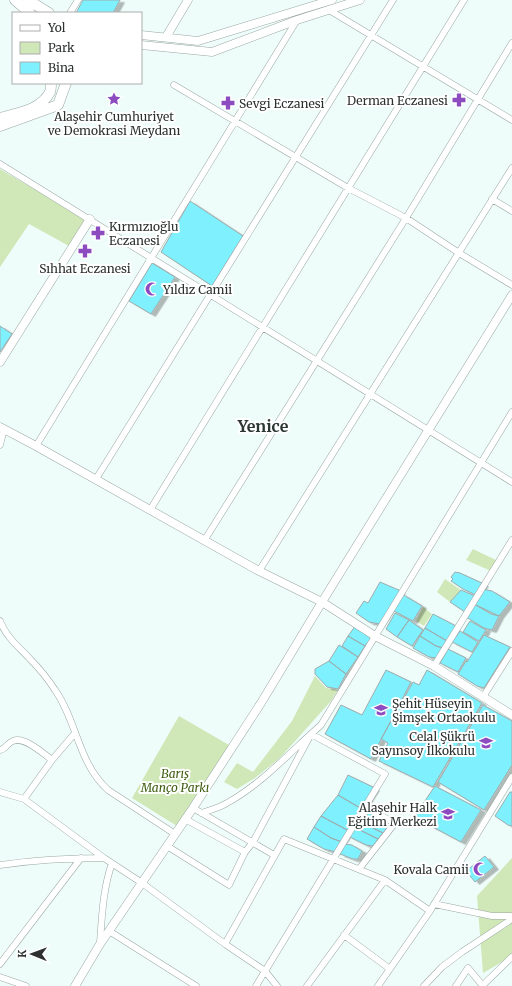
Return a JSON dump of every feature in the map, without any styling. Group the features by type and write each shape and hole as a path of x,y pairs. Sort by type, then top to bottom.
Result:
{"main road":[{"path":"25,5 46,12"},
{"path":"0,126 58,105 66,84"},
{"path":"0,118 30,109 41,103 50,86"}],"street":[{"path":"71,12 78,0"},
{"path":"166,37 188,0"},
{"path":"307,8 312,0"},
{"path":"142,35 198,41 332,0"},
{"path":"142,45 212,52 297,20 360,0"},
{"path":"96,480 295,156 393,0"},
{"path":"150,510 464,0"},
{"path":"329,10 512,120"},
{"path":"36,446 234,120 297,20"},
{"path":"204,540 406,218 512,43"},
{"path":"174,84 348,188 406,218 459,253 512,285"},
{"path":"0,164 512,482"},
{"path":"259,571 512,168"},
{"path":"506,178 512,181"},
{"path":"492,199 512,211"},
{"path":"0,362 90,219"},
{"path":"75,986 100,944 193,808 261,703 512,295"},
{"path":"201,813 226,804 252,787 321,725 512,412"},
{"path":"0,445 2,428 259,571 322,602 375,636 434,666 512,715"},
{"path":"434,666 512,540"},
{"path":"0,621 11,640 30,659 56,691 65,708 84,755 98,781 108,790 175,834"},
{"path":"484,697 512,651"},
{"path":"24,799 52,760 75,733"},
{"path":"256,986 385,774 311,734"},
{"path":"167,846 229,885 245,852 253,842 311,734"},
{"path":"0,750 3,750 9,743 15,740 21,740 30,744 52,760"},
{"path":"378,986 430,911 512,777"},
{"path":"0,792 24,799 104,858 142,883 225,944 265,971 277,986"},
{"path":"359,869 395,823 364,807"},
{"path":"193,808 274,855"},
{"path":"185,819 245,852"},
{"path":"225,944 284,839 385,880 430,911"},
{"path":"1,960 80,858"},
{"path":"0,865 20,862 104,858"},
{"path":"100,944 102,905 107,878 112,863"},
{"path":"307,986 385,880"},
{"path":"434,904 492,916 512,916"},
{"path":"424,986 442,968 462,952 512,919"},
{"path":"109,931 192,985"},
{"path":"344,936 390,969"},
{"path":"456,986 468,968 483,985 512,957"},
{"path":"0,977 26,986"}],"green space":[{"path":"0,169 85,219 69,246 29,224 0,267"},
{"path":"473,549 498,561 491,571 466,560"},
{"path":"445,579 461,590 450,602 437,592"},
{"path":"423,607 432,614 424,626 416,621"},
{"path":"315,676 326,688 338,690 331,701 280,758 255,778 237,789 224,782 237,763 253,772 292,721"},
{"name":"Barış Manço Parkı","path":"179,716 229,745 177,826 132,798"},
{"path":"512,858 512,956 483,973 477,896"}],"building":[{"path":"83,0 120,0 114,12 77,12"},
{"path":"190,201 243,236 212,286 161,252"},
{"name":"Yıldız Camii","path":"152,263 175,277 151,314 129,301"},
{"path":"0,326 12,334 0,352"},
{"path":"455,572 484,584 476,595 451,581 453,579 451,577"},
{"path":"380,582 401,591 380,624 369,622 356,613 364,601 368,603"},
{"path":"483,589 492,591 510,602 499,616 474,604"},
{"path":"461,590 475,596 465,612 450,602"},
{"path":"402,594 422,606 413,621 392,610"},
{"path":"474,604 491,614 499,616 492,630 484,628 466,617"},
{"path":"395,613 409,620 397,637 386,629"},
{"path":"433,614 456,626 447,641 425,628"},
{"path":"409,620 423,630 412,646 397,637"},
{"path":"470,621 486,630 479,641 463,632"},
{"path":"356,625 373,636 365,646 348,636"},
{"path":"425,628 447,641 443,648 436,646 420,636"},
{"path":"460,631 478,642 472,652 452,642"},
{"path":"484,635 510,647 484,688 477,686 458,674"},
{"path":"348,636 365,646 358,657 342,646"},
{"path":"420,636 436,646 443,648 437,658 429,657 413,648"},
{"path":"339,645 358,657 346,674 329,661"},
{"path":"448,649 466,658 458,672 440,663"},
{"path":"329,661 346,674 338,689 327,687 315,674 315,669"},
{"name":"Şehit Hüseyin Şimşek Ortaokulu","path":"386,670 411,682 371,759 325,734 341,705 362,715"},
{"path":"427,670 482,703 433,787 379,761 388,743 381,739 413,682 419,685"},
{"name":"Celal Şükrü Sayınsoy İlkokulu","path":"483,705 512,721 512,765 484,810 438,782"},
{"path":"348,775 375,788 362,809 338,795"},
{"name":"Alaşehir Halk Eğitim Merkezi","path":"435,786 481,810 461,842 414,817"},
{"path":"510,792 512,792 512,826 495,816"},
{"path":"338,795 362,809 349,831 321,816"},
{"path":"371,812 390,824 383,833 364,822 368,813"},
{"path":"321,816 349,831 342,842 331,838 314,827"},
{"path":"364,822 383,833 378,839 358,829"},
{"path":"314,827 331,838 342,842 336,852 324,849 307,839"},
{"path":"353,828 378,839 373,846 366,845 348,836"},
{"path":"345,844 352,845 362,851 358,859 353,859 340,854"},
{"name":"Kovala Camii","path":"485,856 494,867 475,882 466,871"}],"place":[{"name":"Alaşehir Cumhuriyet ve Demokrasi Meydanı","path":"114,99"},
{"name":"Derman Eczanesi","path":"459,100"},
{"name":"Sevgi Eczanesi","path":"228,103"},
{"name":"Kırmızıoğlu Eczanesi","path":"98,233"},
{"name":"Sıhhat Eczanesi","path":"85,251"},
{"name":"Yıldız Camii","path":"152,289"},
{"name":"Şehit Hüseyin Şimşek Ortaokulu","path":"381,710"},
{"name":"Celal Şükrü Sayınsoy İlkokulu","path":"486,743"},
{"name":"Alaşehir Halk Eğitim Merkezi","path":"448,814"},
{"name":"Kovala Camii","path":"480,869"}],"district":[{"name":"Yenice","path":"263,426"}]}
